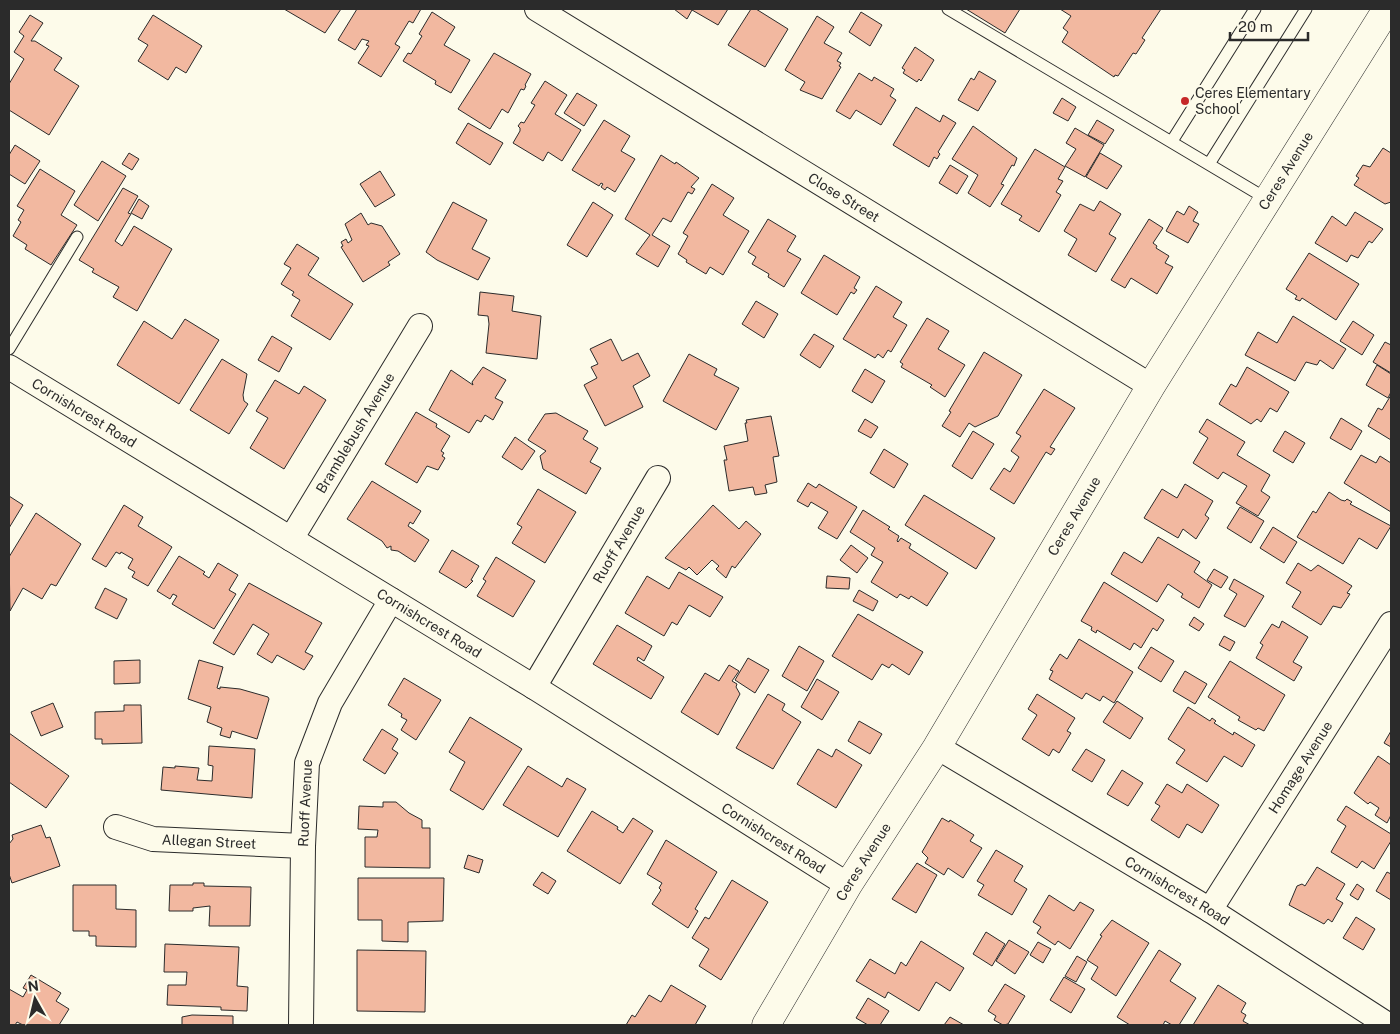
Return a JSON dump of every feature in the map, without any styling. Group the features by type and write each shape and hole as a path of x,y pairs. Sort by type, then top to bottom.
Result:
{"street":[{"name":"Close Street","path":"537,9 1151,386"},
{"name":"Ceres Avenue","path":"766,1025 848,885 937,747 1151,386 1267,199 1386,19"},
{"name":"Bramblebush Avenue","path":"291,539 420,326"},
{"name":"Cornishcrest Road","path":"9,367 534,687 848,885"},
{"name":"Ruoff Avenue","path":"534,687 658,478"},
{"name":"Ruoff Avenue","path":"302,1025 303,846 307,763 330,703 391,600"},
{"name":"Homage Avenue","path":"1210,910 1391,624"},
{"name":"Cornishcrest Road","path":"937,747 1210,910 1388,1025"},
{"name":"Allegan Street","path":"116,827 154,839 303,846"}],"lane":[{"path":"948,9 1267,199"},
{"path":"1172,141 1255,9"},
{"path":"1209,164 1306,9"},
{"path":"9,349 77,237"}],"building":[{"path":"284,9 341,9 325,33"},
{"path":"357,9 421,9 413,23 409,21 395,44 400,47 381,77 358,63 369,46 366,45 369,41 362,39 355,50 338,40"},
{"path":"674,9 728,9 718,25 692,10 687,19"},
{"path":"751,9 756,9 788,29 765,67 728,45"},
{"path":"966,9 1020,9 1005,33"},
{"path":"1060,9 1161,9 1142,38 1145,40 1136,54 1133,53 1118,76 1115,75 1114,77 1062,42 1068,32 1063,28 1071,16"},
{"path":"432,12 455,27 444,45 470,60 451,93 435,84 436,81 403,61 408,53 411,54 422,36 419,34"},
{"path":"861,12 882,25 870,46 849,32"},
{"path":"30,15 43,23 31,41 35,41 62,58 54,70 79,86 49,135 9,110 9,84 24,59 14,52 24,36 19,32"},
{"path":"153,15 202,46 186,73 176,67 168,80 138,61 148,45 138,39"},
{"path":"817,16 834,27 824,43 842,53 837,61 841,63 839,66 841,67 822,99 800,90 805,82 785,70"},
{"path":"915,47 934,60 921,81 919,79 917,82 903,73 905,70 902,68"},
{"path":"494,53 531,74 524,90 521,89 508,113 502,109 490,129 458,109"},
{"path":"979,71 996,81 978,111 958,100 971,78 974,80"},
{"path":"859,73 872,81 874,77 894,89 890,96 896,100 881,125 856,110 850,119 836,111"},
{"path":"545,81 567,95 555,114 581,130 562,161 548,152 543,161 513,143 520,131 518,126 521,122 524,123 535,105 531,103"},
{"path":"577,93 597,105 584,126 564,113"},
{"path":"1062,98 1076,107 1068,121 1053,113"},
{"path":"916,107 940,122 943,115 956,123 938,152 940,154 937,159 934,157 929,167 893,145"},
{"path":"604,120 630,136 621,151 635,159 615,192 607,187 605,190 601,187 603,184 601,183 599,186 572,170"},
{"path":"1097,120 1114,130 1105,144 1088,135"},
{"path":"468,123 503,143 490,165 456,143"},
{"path":"973,126 1017,158 1014,166 1012,165 1001,184 1004,185 990,207 968,193 978,175 952,159"},
{"path":"1075,128 1104,145 1085,177 1065,166 1076,149 1066,143"},
{"path":"15,145 40,161 25,184 9,174 9,155"},
{"path":"1383,148 1391,153 1391,202 1385,204 1354,185 1359,178 1356,176 1363,165 1370,167"},
{"path":"1035,149 1065,167 1058,179 1063,181 1056,192 1061,195 1039,232 1019,220 1022,216 1001,204"},
{"path":"129,153 139,159 132,170 122,164"},
{"path":"1100,153 1122,166 1107,189 1086,177"},
{"path":"661,155 675,164 676,162 699,178 691,187 695,189 692,194 688,192 671,222 663,218 652,235 670,246 658,267 636,254 650,235 625,219"},
{"path":"102,161 126,176 98,221 74,205"},
{"path":"950,165 968,176 957,194 939,183"},
{"path":"40,169 75,191 61,215 77,225 51,265 25,249 27,245 13,236 21,222 18,220 24,210 17,206"},
{"path":"380,171 395,195 375,207 360,184"},
{"path":"712,184 734,198 723,215 749,231 723,275 710,267 706,274 686,262 687,260 678,254 688,236 683,233"},
{"path":"123,188 138,196 128,213 131,214 115,241 122,246 134,226 172,249 137,311 113,297 119,287 92,272 94,269 79,260"},
{"path":"139,199 149,206 142,219 131,213"},
{"path":"1100,201 1121,214 1109,234 1116,238 1096,272 1068,255 1077,239 1064,231 1080,204 1094,211"},
{"path":"453,202 487,220 472,249 490,258 478,280 437,260 426,252"},
{"path":"593,202 613,215 587,257 567,245"},
{"path":"1189,206 1198,212 1193,221 1199,224 1188,243 1166,231 1177,211 1184,215"},
{"path":"1355,212 1383,229 1372,243 1369,241 1358,258 1351,255 1347,262 1315,243 1332,216 1346,226"},
{"path":"361,213 368,225 371,223 382,226 400,254 388,262 390,265 363,282 341,247 343,246 341,242 346,239 348,243 352,240 345,224"},
{"path":"768,219 796,236 787,251 801,259 784,287 768,277 769,274 752,264 756,257 748,252"},
{"path":"1149,219 1163,228 1153,243 1157,246 1156,248 1169,256 1165,263 1173,267 1157,294 1131,278 1125,288 1111,280"},
{"path":"297,244 319,258 308,275 353,304 330,340 291,316 300,300 292,295 294,292 281,284 291,268 284,264"},
{"path":"1309,253 1359,284 1336,320 1302,298 1300,301 1295,299 1297,296 1286,289"},
{"path":"824,255 860,277 854,288 857,290 854,294 851,292 837,315 801,293"},
{"path":"876,286 902,302 893,317 907,325 891,352 888,350 883,358 878,354 875,358 843,339"},
{"path":"480,292 514,296 512,311 541,316 537,359 486,353 489,324 488,316 478,315"},
{"path":"756,301 778,314 764,338 742,324"},
{"path":"1293,316 1346,349 1333,369 1320,360 1317,365 1306,362 1295,381 1245,355 1258,332 1277,343"},
{"path":"927,318 949,331 938,349 965,365 945,397 930,387 932,385 901,367 903,364 900,362"},
{"path":"185,319 219,340 179,404 117,365 144,321 172,339"},
{"path":"1353,321 1374,335 1362,355 1340,341"},
{"path":"814,334 834,346 820,368 800,355"},
{"path":"272,336 292,348 279,372 258,360"},
{"path":"611,339 622,361 638,353 650,376 633,386 643,407 605,426 584,385 597,378 591,367 598,364 590,349"},
{"path":"1385,342 1391,345 1391,373 1373,362"},
{"path":"984,352 1022,375 998,416 975,427 969,423 960,437 942,426"},
{"path":"689,354 717,369 714,375 739,388 716,430 663,401"},
{"path":"222,359 247,374 243,395 244,401 248,404 229,434 190,410"},
{"path":"1377,365 1391,374 1391,392 1388,398 1366,385"},
{"path":"483,367 506,380 495,398 503,402 493,420 485,415 481,422 477,420 469,433 429,410 451,370 473,385 472,382"},
{"path":"1247,367 1289,392 1277,412 1270,408 1261,422 1257,419 1251,424 1219,404 1231,384 1236,387"},
{"path":"865,369 885,381 872,403 852,391"},
{"path":"275,380 299,394 304,386 326,400 284,469 250,448 268,418 256,411"},
{"path":"1044,389 1075,408 1050,447 1055,449 1051,455 1046,452 1014,504 990,489 1004,468 1010,472 1019,457 1011,451 1021,436 1016,433"},
{"path":"1391,395 1391,440 1368,426 1378,408 1382,410"},
{"path":"416,412 437,424 436,427 450,436 441,451 444,453 442,456 445,458 438,470 427,466 417,483 385,464"},
{"path":"556,413 588,431 583,439 598,448 590,462 601,468 586,494 543,469 540,456 546,451 528,440 545,414"},
{"path":"771,416 779,456 773,457 777,482 765,485 767,493 755,495 753,487 729,491 724,460 727,460 724,446 748,441 746,420"},
{"path":"1341,418 1362,431 1351,450 1330,438"},
{"path":"865,419 878,427 871,438 858,431"},
{"path":"1207,419 1245,442 1237,455 1270,475 1261,491 1270,497 1258,516 1236,503 1247,486 1223,472 1218,479 1193,463 1208,438 1199,432"},
{"path":"973,431 994,444 972,479 952,466"},
{"path":"1285,431 1305,443 1293,463 1273,451"},
{"path":"515,437 535,451 522,470 502,457"},
{"path":"884,449 908,464 894,488 870,473"},
{"path":"1361,455 1376,463 1380,456 1391,463 1391,512 1344,483"},
{"path":"372,481 421,511 413,524 410,522 408,526 429,540 415,562 398,551 391,550 391,546 387,548 382,541 347,519"},
{"path":"808,483 816,488 819,484 857,507 837,539 818,528 828,512 811,502 808,507 797,501"},
{"path":"1185,484 1213,501 1205,515 1209,518 1196,539 1183,529 1178,538 1144,518 1162,489 1177,498"},
{"path":"538,489 576,512 545,563 512,543 522,527 517,524"},
{"path":"1329,492 1341,500 1345,501 1347,499 1352,502 1350,504 1391,526 1377,549 1359,538 1343,564 1297,537 1313,511 1316,513"},
{"path":"924,495 995,538 976,569 905,525"},
{"path":"9,496 23,505 9,528"},
{"path":"124,505 143,517 138,526 172,547 148,586 132,577 135,572 128,568 133,559 121,552 120,554 116,552 106,567 92,559"},
{"path":"713,505 739,529 746,521 761,534 735,568 732,566 726,578 716,569 719,566 712,560 697,575 689,567 686,570 665,558"},
{"path":"1240,507 1264,521 1251,543 1227,528"},
{"path":"863,510 890,527 888,529 899,536 898,542 901,538 911,544 909,548 948,573 927,606 911,596 909,599 900,594 897,598 871,582 883,562 871,555 875,548 850,532"},
{"path":"36,513 81,544 56,586 51,584 42,599 23,588 10,611 9,557"},
{"path":"1273,527 1297,542 1284,563 1260,548"},
{"path":"1158,537 1200,562 1194,572 1212,585 1199,608 1181,597 1183,594 1168,584 1157,602 1111,574 1124,552 1142,563"},
{"path":"851,545 868,558 857,573 840,560"},
{"path":"452,550 479,566 471,580 473,581 466,588 439,572"},
{"path":"179,556 205,572 203,574 209,578 218,563 238,575 229,590 236,594 214,629 172,604 177,596 173,594 170,599 157,591"},
{"path":"496,557 535,581 513,617 477,596 486,581 483,579"},
{"path":"1298,563 1311,571 1318,565 1352,586 1347,593 1350,594 1341,608 1333,606 1321,625 1292,607 1301,592 1286,583"},
{"path":"1214,569 1228,577 1221,588 1207,580"},
{"path":"679,572 723,597 710,617 689,605 677,625 672,622 664,636 625,613 647,576 669,589"},
{"path":"827,576 850,578 849,589 826,588"},
{"path":"1234,579 1264,596 1245,627 1224,616 1237,594 1229,589"},
{"path":"1104,582 1164,620 1157,631 1153,628 1141,648 1134,643 1130,650 1097,630 1096,633 1091,630 1092,627 1081,621"},
{"path":"249,583 322,623 305,652 313,656 304,670 277,655 272,663 257,654 269,634 253,624 234,655 213,643"},
{"path":"105,588 127,599 117,619 95,608"},
{"path":"859,590 878,601 873,611 853,601"},
{"path":"858,614 923,652 909,675 892,664 889,668 882,664 872,680 832,656"},
{"path":"1194,617 1204,624 1199,631 1189,625"},
{"path":"1282,621 1308,637 1293,662 1302,667 1294,681 1256,658 1263,645 1260,643 1272,624 1279,628"},
{"path":"617,625 652,646 644,661 638,657 637,660 664,677 651,699 593,664"},
{"path":"1224,636 1235,642 1230,651 1219,645"},
{"path":"1079,639 1133,672 1114,703 1103,696 1100,701 1086,693 1082,699 1049,679 1053,671 1050,670 1060,654 1067,659"},
{"path":"799,646 824,661 807,691 782,676"},
{"path":"1151,647 1174,661 1161,682 1138,668"},
{"path":"748,658 769,670 755,693 735,680"},
{"path":"140,660 140,683 114,684 114,661"},
{"path":"199,660 223,667 217,688 240,689 268,697 257,739 232,731 230,738 220,735 222,728 207,722 211,707 188,699"},
{"path":"1230,661 1285,695 1264,731 1258,728 1256,730 1238,720 1240,717 1208,697"},
{"path":"729,665 739,671 732,681 737,684 736,687 740,694 718,735 681,712 705,673 719,681"},
{"path":"1185,671 1207,684 1195,704 1173,691"},
{"path":"404,678 441,700 416,740 401,730 407,720 401,717 402,714 388,705"},
{"path":"817,679 839,692 822,720 801,707"},
{"path":"768,694 785,704 782,710 801,722 773,769 736,748"},
{"path":"1037,694 1075,718 1067,731 1071,733 1059,753 1053,749 1049,756 1022,739 1037,715 1028,709"},
{"path":"1117,701 1143,718 1130,739 1103,722"},
{"path":"53,703 63,727 41,736 31,712"},
{"path":"124,705 141,705 142,743 102,744 102,739 95,739 95,712 124,711"},
{"path":"1188,707 1210,721 1212,718 1216,721 1214,723 1233,735 1234,732 1255,745 1242,767 1224,756 1207,782 1176,763 1185,750 1168,739"},
{"path":"470,717 522,749 483,810 450,790 465,762 449,752"},
{"path":"859,721 882,734 870,754 848,741"},
{"path":"382,729 398,739 392,749 398,753 385,774 363,760"},
{"path":"1391,731 1391,747 1384,743"},
{"path":"9,733 69,776 46,808 9,782"},
{"path":"209,746 255,749 252,798 161,790 163,767 199,768 197,780 212,781 213,766 208,765"},
{"path":"818,749 832,757 836,749 862,765 836,808 797,784"},
{"path":"1086,749 1105,760 1092,782 1072,770"},
{"path":"1378,756 1391,765 1391,815 1387,823 1375,815 1379,808 1370,802 1368,804 1354,793"},
{"path":"528,766 562,787 567,778 586,789 558,837 503,805"},
{"path":"1122,770 1143,783 1128,806 1107,794"},
{"path":"1167,784 1182,793 1187,784 1219,805 1202,833 1187,824 1179,838 1151,820 1160,806 1155,803"},
{"path":"383,802 396,802 409,813 422,820 422,828 430,828 430,868 365,867 365,837 377,837 378,830 358,829 359,806 383,807"},
{"path":"1346,806 1391,834 1391,841 1374,869 1362,861 1357,868 1331,852 1346,826 1337,820"},
{"path":"592,811 618,827 617,829 623,833 633,818 653,831 620,884 567,851"},
{"path":"942,818 949,822 950,820 974,835 970,841 982,848 963,878 948,868 944,875 925,863 928,858 922,852"},
{"path":"41,825 46,838 50,837 60,866 12,883 9,874 9,844 13,839 12,835"},
{"path":"666,840 717,872 695,909 698,911 688,928 652,904 661,890 659,888 662,883 647,874"},
{"path":"996,850 1023,866 1014,881 1027,889 1012,915 978,895 984,885 977,881"},
{"path":"468,855 483,860 479,873 464,868"},
{"path":"917,863 937,875 916,913 892,899"},
{"path":"1317,867 1345,884 1336,899 1343,903 1332,922 1328,919 1324,924 1289,905 1297,886 1302,884 1305,886"},
{"path":"542,872 556,881 548,894 533,885"},
{"path":"1387,872 1391,874 1391,900 1376,891"},
{"path":"358,878 444,878 443,921 408,922 408,942 382,941 382,920 358,920"},
{"path":"732,880 768,902 721,980 699,966 709,949 692,938 705,917 709,919"},
{"path":"193,883 204,883 204,886 251,887 250,926 209,926 210,906 193,908 193,911 169,911 170,885 193,885"},
{"path":"1357,884 1364,889 1358,900 1350,895"},
{"path":"73,885 116,885 116,909 136,910 136,947 96,946 96,936 89,936 89,931 73,931"},
{"path":"1049,895 1074,911 1080,902 1094,910 1070,949 1058,941 1055,945 1037,933 1041,927 1033,922"},
{"path":"1356,917 1375,929 1363,950 1343,938"},
{"path":"1112,920 1149,943 1116,996 1091,979 1098,967 1087,960 1102,936 1100,935"},
{"path":"986,932 1005,944 992,966 973,954"},
{"path":"1009,940 1029,952 1015,974 996,961"},
{"path":"921,941 964,968 950,991 936,982 919,1011 888,992 885,998 856,981 870,959 895,974 901,962 906,966"},
{"path":"1038,942 1051,949 1043,963 1030,955"},
{"path":"165,944 239,947 237,986 248,987 247,1011 221,1010 221,1007 167,1005 168,985 186,985 187,972 164,972"},
{"path":"357,950 426,951 425,1012 357,1011"},
{"path":"1159,950 1181,964 1170,981 1196,998 1179,1025 1172,1025 1165,1021 1163,1025 1130,1025 1117,1017"},
{"path":"1077,956 1087,962 1076,982 1065,976"},
{"path":"31,975 61,993 56,1001 69,1009 59,1025 23,1025 17,1022 15,1025 9,1025 9,989 23,997 27,990 23,988"},
{"path":"1064,977 1085,989 1071,1013 1050,1000"},
{"path":"1005,984 1025,996 1008,1024 1003,1025 994,1020 996,1016 988,1011"},
{"path":"671,985 706,1006 695,1025 626,1025 632,1015 635,1017 649,995 661,1002"},
{"path":"1218,985 1246,1003 1241,1012 1246,1015 1243,1021 1250,1025 1193,1025"},
{"path":"868,998 889,1011 880,1025 868,1025 856,1018"},
{"path":"192,1015 233,1016 233,1025 182,1025 182,1017"},
{"path":"950,1017 964,1025 944,1025"}],"place":[{"name":"Ceres Elementary School","path":"1185,101"}]}
